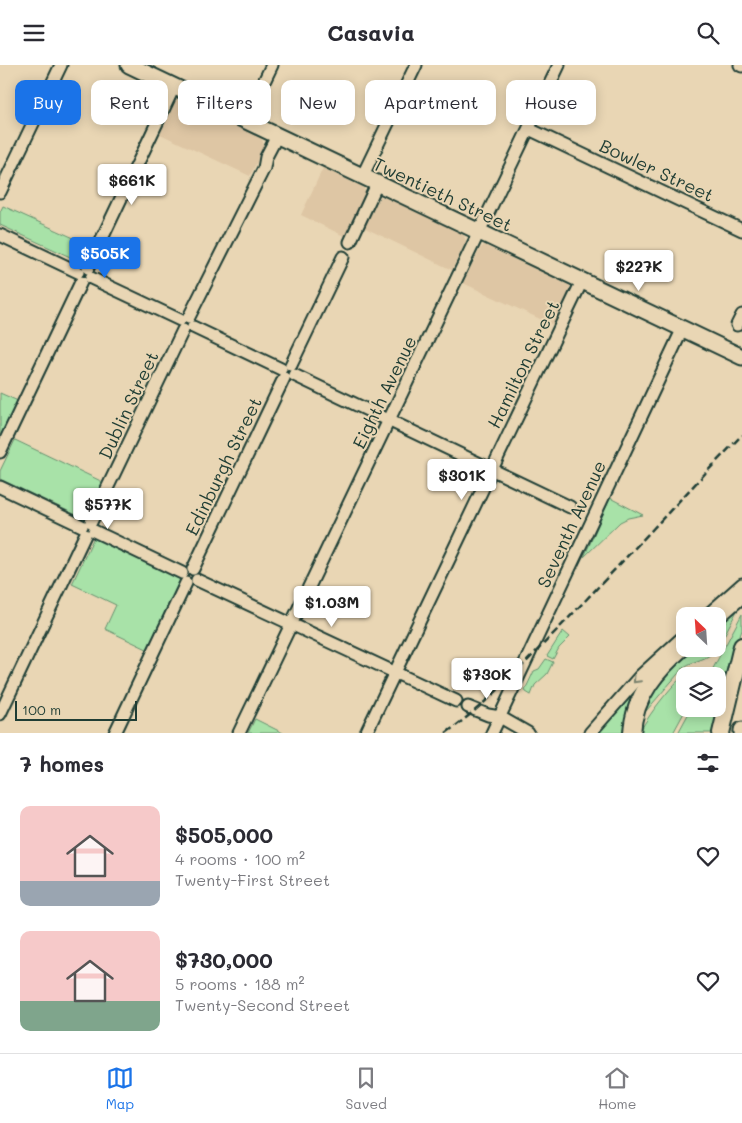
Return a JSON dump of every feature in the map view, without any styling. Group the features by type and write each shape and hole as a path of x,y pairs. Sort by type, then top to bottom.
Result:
{"highway":[{"path":"726,608 742,594"},
{"path":"721,733 742,646"},
{"path":"632,733 640,697 666,661 676,653"},
{"path":"729,733 742,679"}],"main road":[{"name":"Twentieth Street","path":"129,65 178,89"},
{"name":"Twentieth Street","path":"254,125 742,357"}],"street":[{"path":"0,192 61,65"},
{"path":"265,80 272,65"},
{"path":"362,177 416,65"},
{"name":"Eighth Avenue","path":"239,733 559,65"},
{"path":"0,452 174,87"},
{"name":"Bowler Street","path":"529,129 742,230"},
{"name":"Dublin Street","path":"0,714 277,136"},
{"path":"350,243 377,184"},
{"path":"0,235 570,507"},
{"name":"Edinburgh Street","path":"115,733 343,257"},
{"name":"Hamilton Street","path":"366,733 582,281"},
{"name":"Seventh Avenue","path":"492,733 682,329"},
{"path":"0,487 456,701"},
{"path":"716,607 742,584"},
{"path":"590,733 640,675 676,643"},
{"path":"468,707 488,715 500,717 528,733"}],"shaded area":[{"path":"178,100 178,125 234,125 261,138 263,149 250,176 158,133 162,125 168,125 168,112 172,103"},
{"path":"323,168 363,187 365,191 365,196 346,237 301,215"},
{"path":"380,197 385,197 463,234 466,241 452,270 363,227"},
{"path":"484,245 570,286 570,291 555,326 463,283 480,249"}],"green space":[{"path":"3,206 87,244 79,261 0,225 0,212"},
{"path":"0,393 18,401 0,439"},
{"path":"15,440 105,483 87,520 0,479 0,471"},
{"path":"610,498 643,515 620,522 584,557"},
{"path":"95,535 186,577 151,651 105,629 116,605 72,584"},
{"path":"739,606 726,632 726,618"},
{"path":"742,614 742,630 733,657 726,688 726,667 714,667 719,657 726,657 726,644"},
{"path":"563,631 570,637 559,648 553,659 547,656"},
{"path":"684,657 707,657 684,667 676,667 676,676 640,718 648,698 668,672"},
{"path":"546,659 553,662 547,674 535,685 531,695 525,690 534,671 539,669"},
{"path":"676,683 676,717 682,717 673,733 640,733 648,719"},
{"path":"635,689 637,690 625,733 593,733"},
{"path":"687,717 720,717 716,733 678,733"},
{"path":"255,719 283,733 248,733"}],"railway":[{"path":"446,733 476,710 517,671 742,435"}]}
